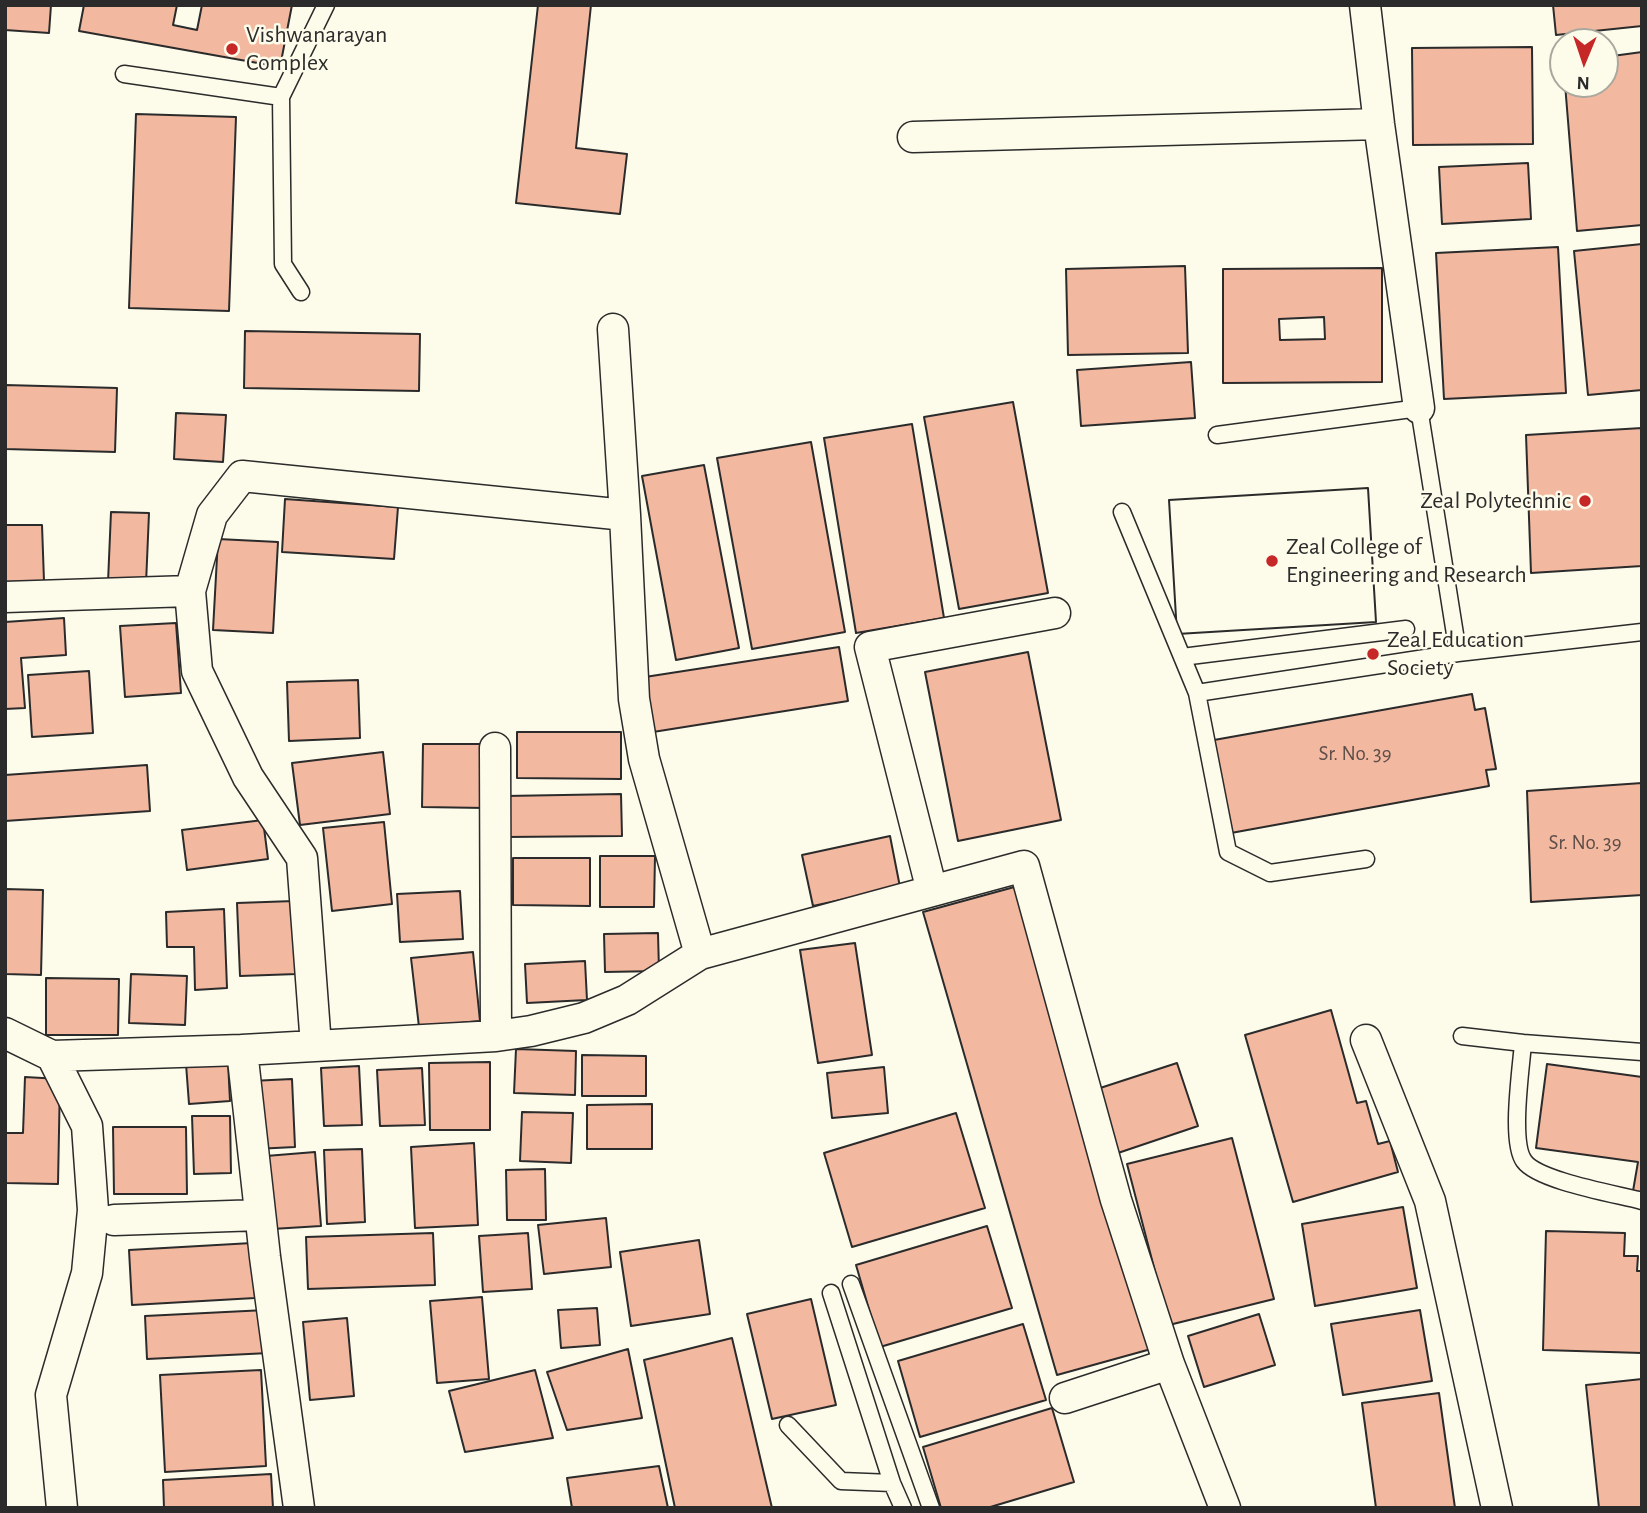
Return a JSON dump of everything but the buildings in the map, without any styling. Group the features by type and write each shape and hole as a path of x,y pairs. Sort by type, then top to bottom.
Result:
{"street":[{"path":"1365,5 1419,408"},
{"path":"913,137 1379,124"},
{"path":"613,329 636,711 644,759 700,954"},
{"path":"316,1046 302,858 248,778 197,671 190,591 212,516 242,476 625,515"},
{"path":"5,597 190,591"},
{"path":"932,891 870,647 1055,613"},
{"path":"495,748 496,1036"},
{"path":"5,1033 52,1056 242,1050 496,1036 531,1031 584,1018 627,1000 700,954 1024,866 1116,1200 1170,1364 1225,1508"},
{"path":"1366,1040 1430,1201 1497,1508"},
{"path":"242,1050 260,1215 299,1508"},
{"path":"52,1056 87,1126 93,1210 87,1273 51,1395 62,1508"},
{"path":"114,1220 260,1215"},
{"path":"1065,1398 1170,1364"}],"lane":[{"path":"301,292 282,264 281,97 326,5"},
{"path":"124,74 281,97"},
{"path":"1217,435 1419,408 1458,653"},
{"path":"1122,512 1197,693 1228,852 1270,873 1366,859"},
{"path":"1182,657 1406,629"},
{"path":"1197,693 1458,653 1642,632"},
{"path":"1462,1036 1642,1052"},
{"path":"1523,1043 1516,1137 1524,1161 1544,1175 1642,1201"},
{"path":"851,1284 931,1508"},
{"path":"831,1293 892,1483 903,1508"},
{"path":"788,1424 841,1480 892,1483"}],"place":[{"name":"Vishwanarayan Complex","path":"232,49"},
{"name":"Zeal Polytechnic","path":"1585,501"},
{"name":"Zeal College of Engineering and Research","path":"1272,561"},
{"name":"Zeal Education Society","path":"1373,654"}]}
